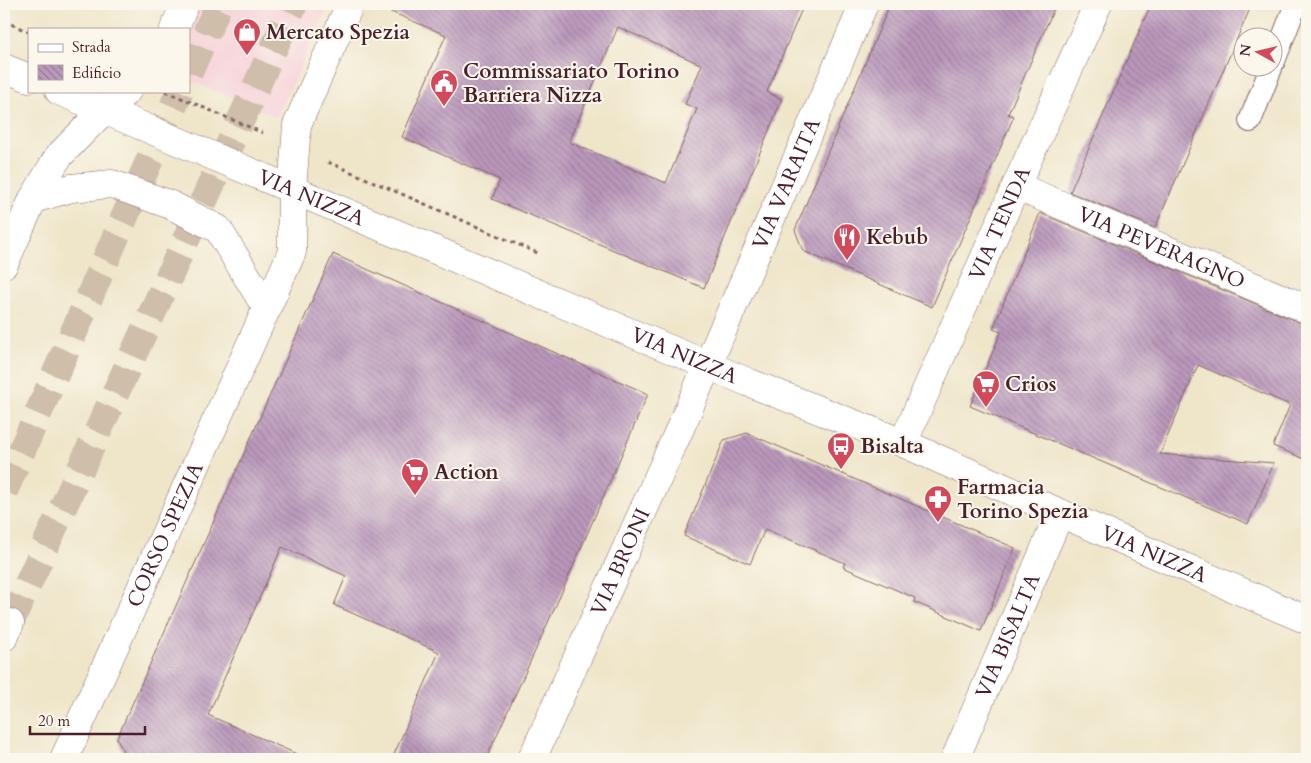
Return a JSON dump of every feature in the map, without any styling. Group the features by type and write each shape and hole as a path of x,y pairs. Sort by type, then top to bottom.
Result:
{"street":[{"path":"174,28 185,4"},
{"name":"CORSO SPEZIA","path":"64,759 292,252 292,190 297,125 350,4"},
{"name":"VIA VARAITA","path":"708,364 864,4"},
{"name":"VIA TENDA","path":"903,443 1098,4"},
{"path":"4,68 28,78"},
{"name":"VIA NIZZA","path":"61,92 750,383 903,443 1307,620"},
{"path":"4,264 33,199 58,156 104,110 126,92"},
{"path":"33,199 71,188 112,184 171,205 218,229 267,309"},
{"name":"VIA PEVERAGNO","path":"1016,186 1307,309"},
{"name":"VIA BRONI","path":"532,759 708,364"},
{"name":"VIA BISALTA","path":"955,759 1060,513"}],"lane":[{"path":"1284,35 1296,4"},
{"path":"1250,121 1267,78"}],"path":[{"path":"4,21 28,32"}],"shaded area":[{"name":"Mercato Spezia","path":"202,4 329,4 277,117 190,80 190,30"}],"building":[{"path":"372,4 804,4 767,92 782,99 704,288 492,199 500,180 402,137 446,35","holes":["618,27 702,65 685,104 697,109 666,183 569,142"]},
{"path":"890,4 1056,4 1008,114 1014,116 932,307 803,251 795,230"},
{"path":"1151,4 1252,4 1242,28 1234,28 1234,46 1155,228 1070,192"},
{"path":"1040,213 1307,324 1307,460 1273,446 1290,405 1198,365 1160,454 1274,463 1248,524 970,406 1001,332 993,329"},
{"path":"333,254 648,394 561,594 486,759 392,759 439,652 334,605 346,576 282,547 208,715 308,759 126,759 117,738"},
{"path":"747,433 1015,548 981,631 914,602 915,598 843,567 845,563 765,529 750,564 684,536 724,440"}],"tunnel":[{"path":"190,70 219,4"},
{"path":"10,623 294,4"},
{"path":"4,491 180,92"}],"place":[{"name":"Mercato Spezia","path":"247,56"},
{"name":"Commissariato Torino Barriera Nizza","path":"444,107"},
{"name":"Kebub","path":"847,261"},
{"name":"Crios","path":"986,408"},
{"name":"Bisalta","path":"841,470"},
{"name":"Action","path":"415,496"},
{"name":"Farmacia Torino Spezia","path":"938,523"}]}
